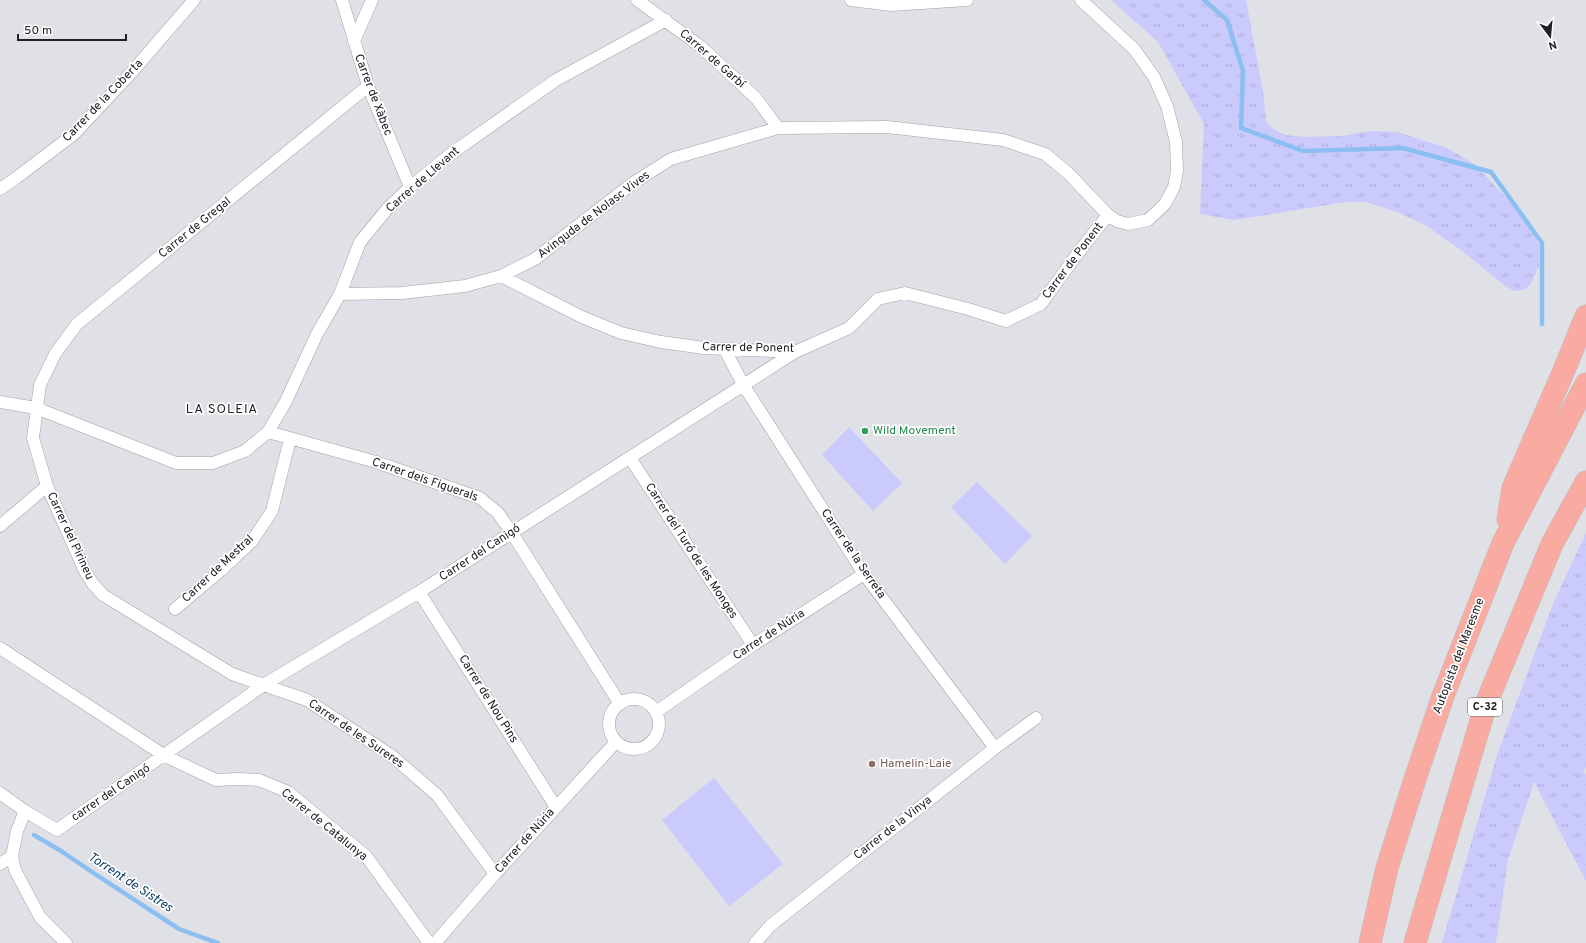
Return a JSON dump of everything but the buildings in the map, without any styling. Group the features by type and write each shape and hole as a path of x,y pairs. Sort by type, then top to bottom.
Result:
{"highway":[{"path":"1503,543 1514,488 1586,316"},
{"name":"Autopista del Maresme","path":"1370,943 1388,868 1414,782 1443,696 1503,543 1586,384"},
{"name":"C-32","path":"1415,943 1486,704 1552,544 1586,482"}],"street":[{"name":"Carrer de la Coberta","path":"0,189 74,134 131,73 194,0"},
{"name":"Carrer de Xàbec","path":"342,0 368,86 410,187"},
{"path":"354,41 372,0"},
{"name":"Carrer de Garbí","path":"637,0 700,46 756,98 778,128"},
{"path":"851,0 891,5 967,0"},
{"path":"1081,0 1134,49 1154,77 1167,106 1176,142 1177,171 1174,187 1165,204 1148,220 1128,224 1117,221 1108,215"},
{"name":"Carrer de Llevant","path":"36,408 176,463 213,463 245,451 268,432 286,401 317,334 340,294 360,242 388,208 410,187 452,153 556,80 666,20"},
{"name":"Carrer de Gregal","path":"36,408 40,385 55,354 77,324 368,86"},
{"name":"Avinguda de Nolasc Vives","path":"340,294 402,293 465,286 501,276 535,259 633,183 671,159 778,128 888,127 1002,140 1045,154 1068,173 1108,215"},
{"name":"Carrer de Ponent","path":"501,276 582,317 621,333 661,342 725,350 795,352 849,328 878,299 905,293 968,309 1006,321 1041,304 1108,215"},
{"name":"Carrer de la Serreta","path":"725,350 744,386 864,574 995,748"},
{"name":"Carrer del Canigó","path":"165,756 265,684 419,592 744,386 795,352"},
{"path":"1,401 36,408"},
{"name":"Carrer del Pirineu","path":"36,408 33,438 47,486 85,571 93,584 103,595 232,674 265,684"},
{"name":"Carrer dels Figuerals","path":"268,432 376,462 480,498 498,513 512,533 620,704"},
{"name":"Carrer de Mestral","path":"175,609 220,571 252,541 272,511 290,439"},
{"name":"Carrer del Turó de les Monges","path":"630,458 753,645"},
{"path":"0,526 47,486"},
{"name":"Carrer de Núria","path":"656,712 753,645 864,574"},
{"name":"Carrer de Nou Pins","path":"419,592 556,807"},
{"name":"Carrer de Catalunya","path":"0,648 165,756 216,780 260,780 288,792 366,856 429,943"},
{"name":"Carrer de les Sureres","path":"265,684 307,700 392,756 437,795 495,874"},
{"path":"637,699 645,701 656,712 659,720 659,728 652,742 645,747 630,749 616,742 612,736 609,724 612,712 620,704 629,700 637,699"},
{"name":"Carrer de la Vinya","path":"755,943 771,925 995,748 1036,718"},
{"name":"Carrer de Núria","path":"435,943 495,874 616,742"},
{"name":"carrer del Canigó","path":"25,811 57,830 165,756"},
{"path":"0,793 25,811 17,831 12,856 15,870 40,917 66,943"},
{"path":"0,864 12,856"}],"green space":[{"path":"1111,0 1246,0 1263,91 1267,123 1275,130 1285,135 1306,137 1341,136 1371,131 1397,132 1447,148 1476,165 1533,228 1539,248 1539,265 1531,284 1524,290 1514,291 1505,286 1461,250 1425,225 1397,212 1367,202 1346,202 1234,220 1200,214 1204,124 1158,42"},
{"path":"849,427 902,483 873,511 822,455"},
{"path":"977,482 1032,536 1005,564 951,507"},
{"path":"1586,533 1586,768 1583,770 1586,775 1586,881 1534,782 1508,860 1496,943 1442,943 1497,755 1553,604"},
{"path":"714,778 783,864 729,906 662,820"}],"waterway":[{"path":"1204,0 1227,20 1243,71 1241,128 1303,151 1403,148 1491,172 1542,243 1542,324"},
{"name":"Torrent de Sistres","path":"34,835 61,851 179,929 218,943"}],"place":[{"name":"Wild Movement","path":"865,431"},
{"name":"Hamelin-Laie","path":"872,764"}],"district":[{"name":"LA SOLEIA","path":"222,410"}]}
